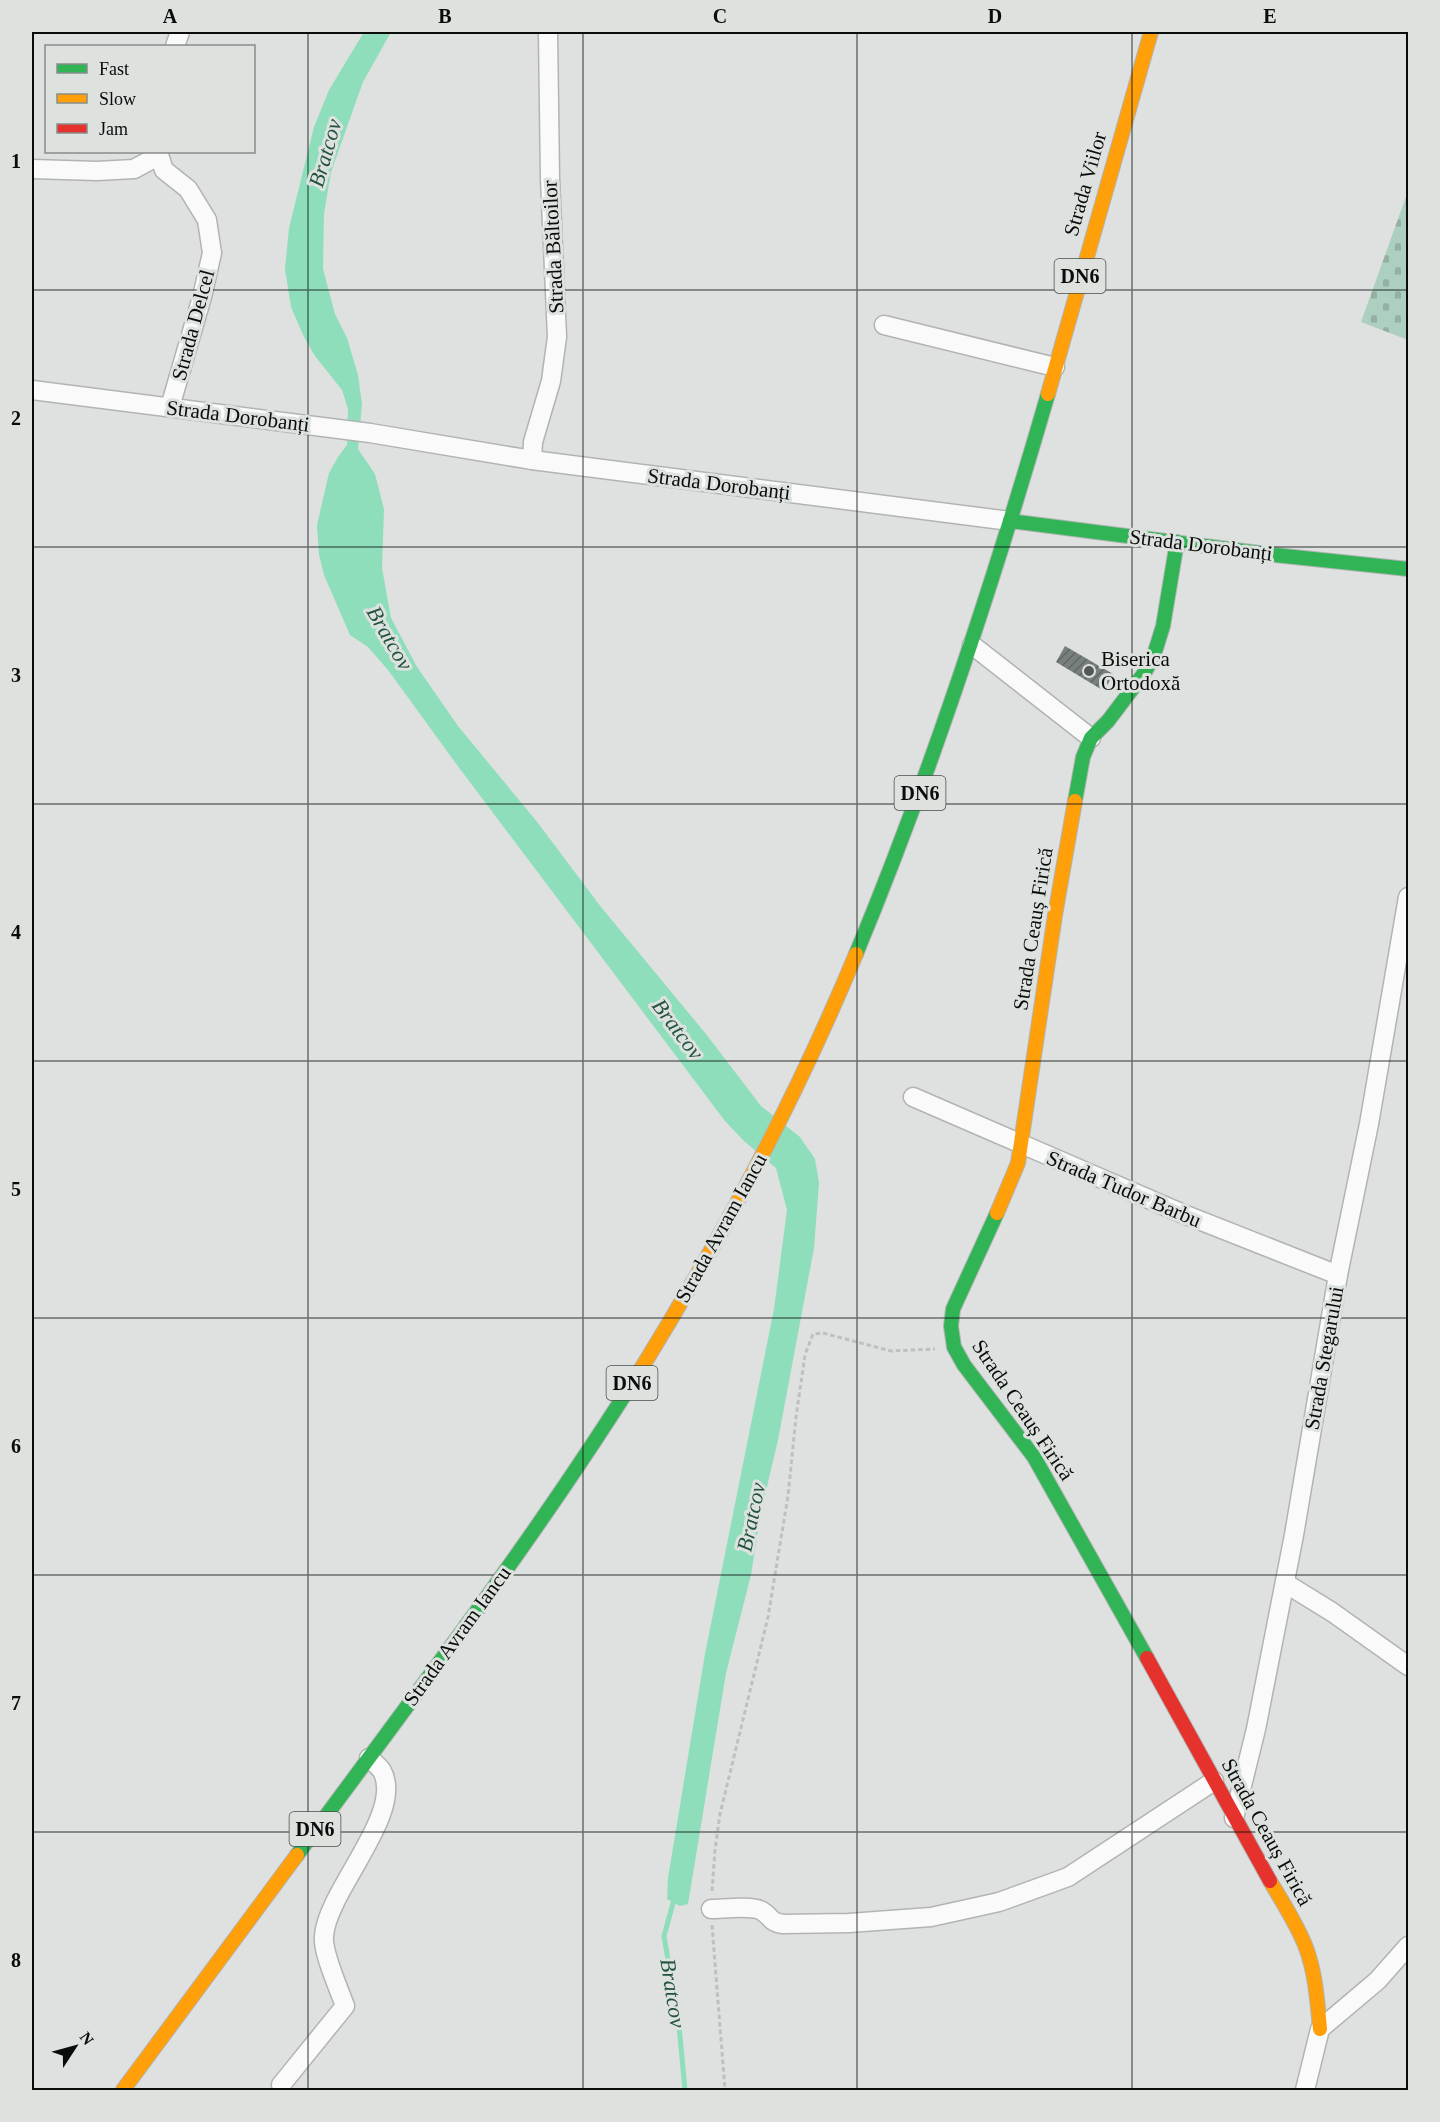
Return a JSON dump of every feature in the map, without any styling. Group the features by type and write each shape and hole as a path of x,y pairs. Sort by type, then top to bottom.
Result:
{"main road":[{"name":"Strada Viilor","path":"1011,521 1150,32"},
{"name":"Strada Dorobanți","path":"1011,521 1408,569"},
{"name":"Strada Avram Iancu","path":"123,2091 369,1758 547,1510 663,1333 744,1189 788,1105 832,1011 897,855 972,645 1011,521"},
{"name":"Strada Ceauș Firică","path":"1177,542 1163,626 1154,655 1145,672 1091,738 1083,757 1055,915 1018,1162 1006,1195 953,1309 951,1326 954,1347 964,1365 1034,1457 1301,1935 1311,1963 1317,1991 1320,2029"}],"street":[{"name":"Strada Băltoilor","path":"532,460 533,442 551,381 557,337 550,179 548,32"},
{"path":"32,169 97,171 134,169 158,154"},
{"name":"Strada Delcel","path":"158,154 164,170 188,189 207,220 212,253 202,297 170,407"},
{"path":"884,326 1055,367"},
{"name":"Strada Dorobanți","path":"32,390 370,433 532,460 1011,521"},
{"path":"972,645 1091,738"},
{"name":"Strada Stegarului","path":"1234,1818 1256,1729 1285,1583 1338,1275 1369,1124 1408,905"},
{"name":"Strada Tudor Barbu","path":"912,1098 1181,1213 1338,1275"},
{"path":"1285,1583 1332,1612 1408,1666"},
{"path":"281,2085 345,2006 323,1938 333,1907 384,1805 386,1791 384,1779 381,1770 369,1758"},
{"path":"711,1909 761,1911 773,1922 783,1924 849,1923 931,1917 999,1902 1068,1877 1214,1782"},
{"path":"1305,2091 1320,2029 1378,1980 1408,1946"}],"path":[{"path":"725,2091 711,1909 715,1850 720,1814 768,1617 788,1496 804,1365 813,1334 823,1333 891,1352 954,1347"}],"green space":[{"path":"1408,191 1408,340 1361,322"}],"water":[{"path":"364,32 391,32 363,82 331,172 324,214 323,269 335,314 347,338 358,375 362,404 358,449 375,474 384,509 382,568 391,618 417,667 458,726 538,823 601,907 706,1034 761,1106 800,1137 815,1159 819,1183 814,1248 778,1440 761,1512 751,1575 726,1673 688,1904 680,1906 667,1899 668,1878 705,1654 774,1309 787,1210 776,1168 744,1141 725,1121 388,670 368,647 350,635 324,575 319,555 317,525 329,473 347,445 348,409 342,390 315,356 304,337 291,307 285,269 289,228 314,127 329,90"}],"building":[{"path":"1065,646 1113,674 1104,691 1056,662"}],"waterway":[{"name":"Bratcov","path":"675,1896 664,1936 679,2026 685,2090"}],"traffic: fast":[{"path":"856,954 910,816 960,677 1048,394"},
{"path":"1010,521 1275,555 1408,569"},
{"path":"1075,801 1083,757 1091,738 1108,721 1145,672 1154,655 1163,626 1177,542"},
{"path":"997,1213 953,1309 951,1326 954,1347 964,1365 1034,1457 1147,1658"},
{"path":"297,1855 517,1554 601,1432 641,1369"}],"traffic: slow":[{"path":"1048,394 1151,32"},
{"path":"997,1213 1018,1163 1055,915 1075,801"},
{"path":"641,1369 701,1268 757,1166 809,1061 856,954"},
{"path":"123,2090 297,1855"},
{"path":"1270,1881 1305,1945 1314,1980 1320,2029"}],"traffic: jam":[{"path":"1147,1658 1270,1881"}],"place":[{"name":"Biserica Ortodoxă","path":"1089,671"}]}
